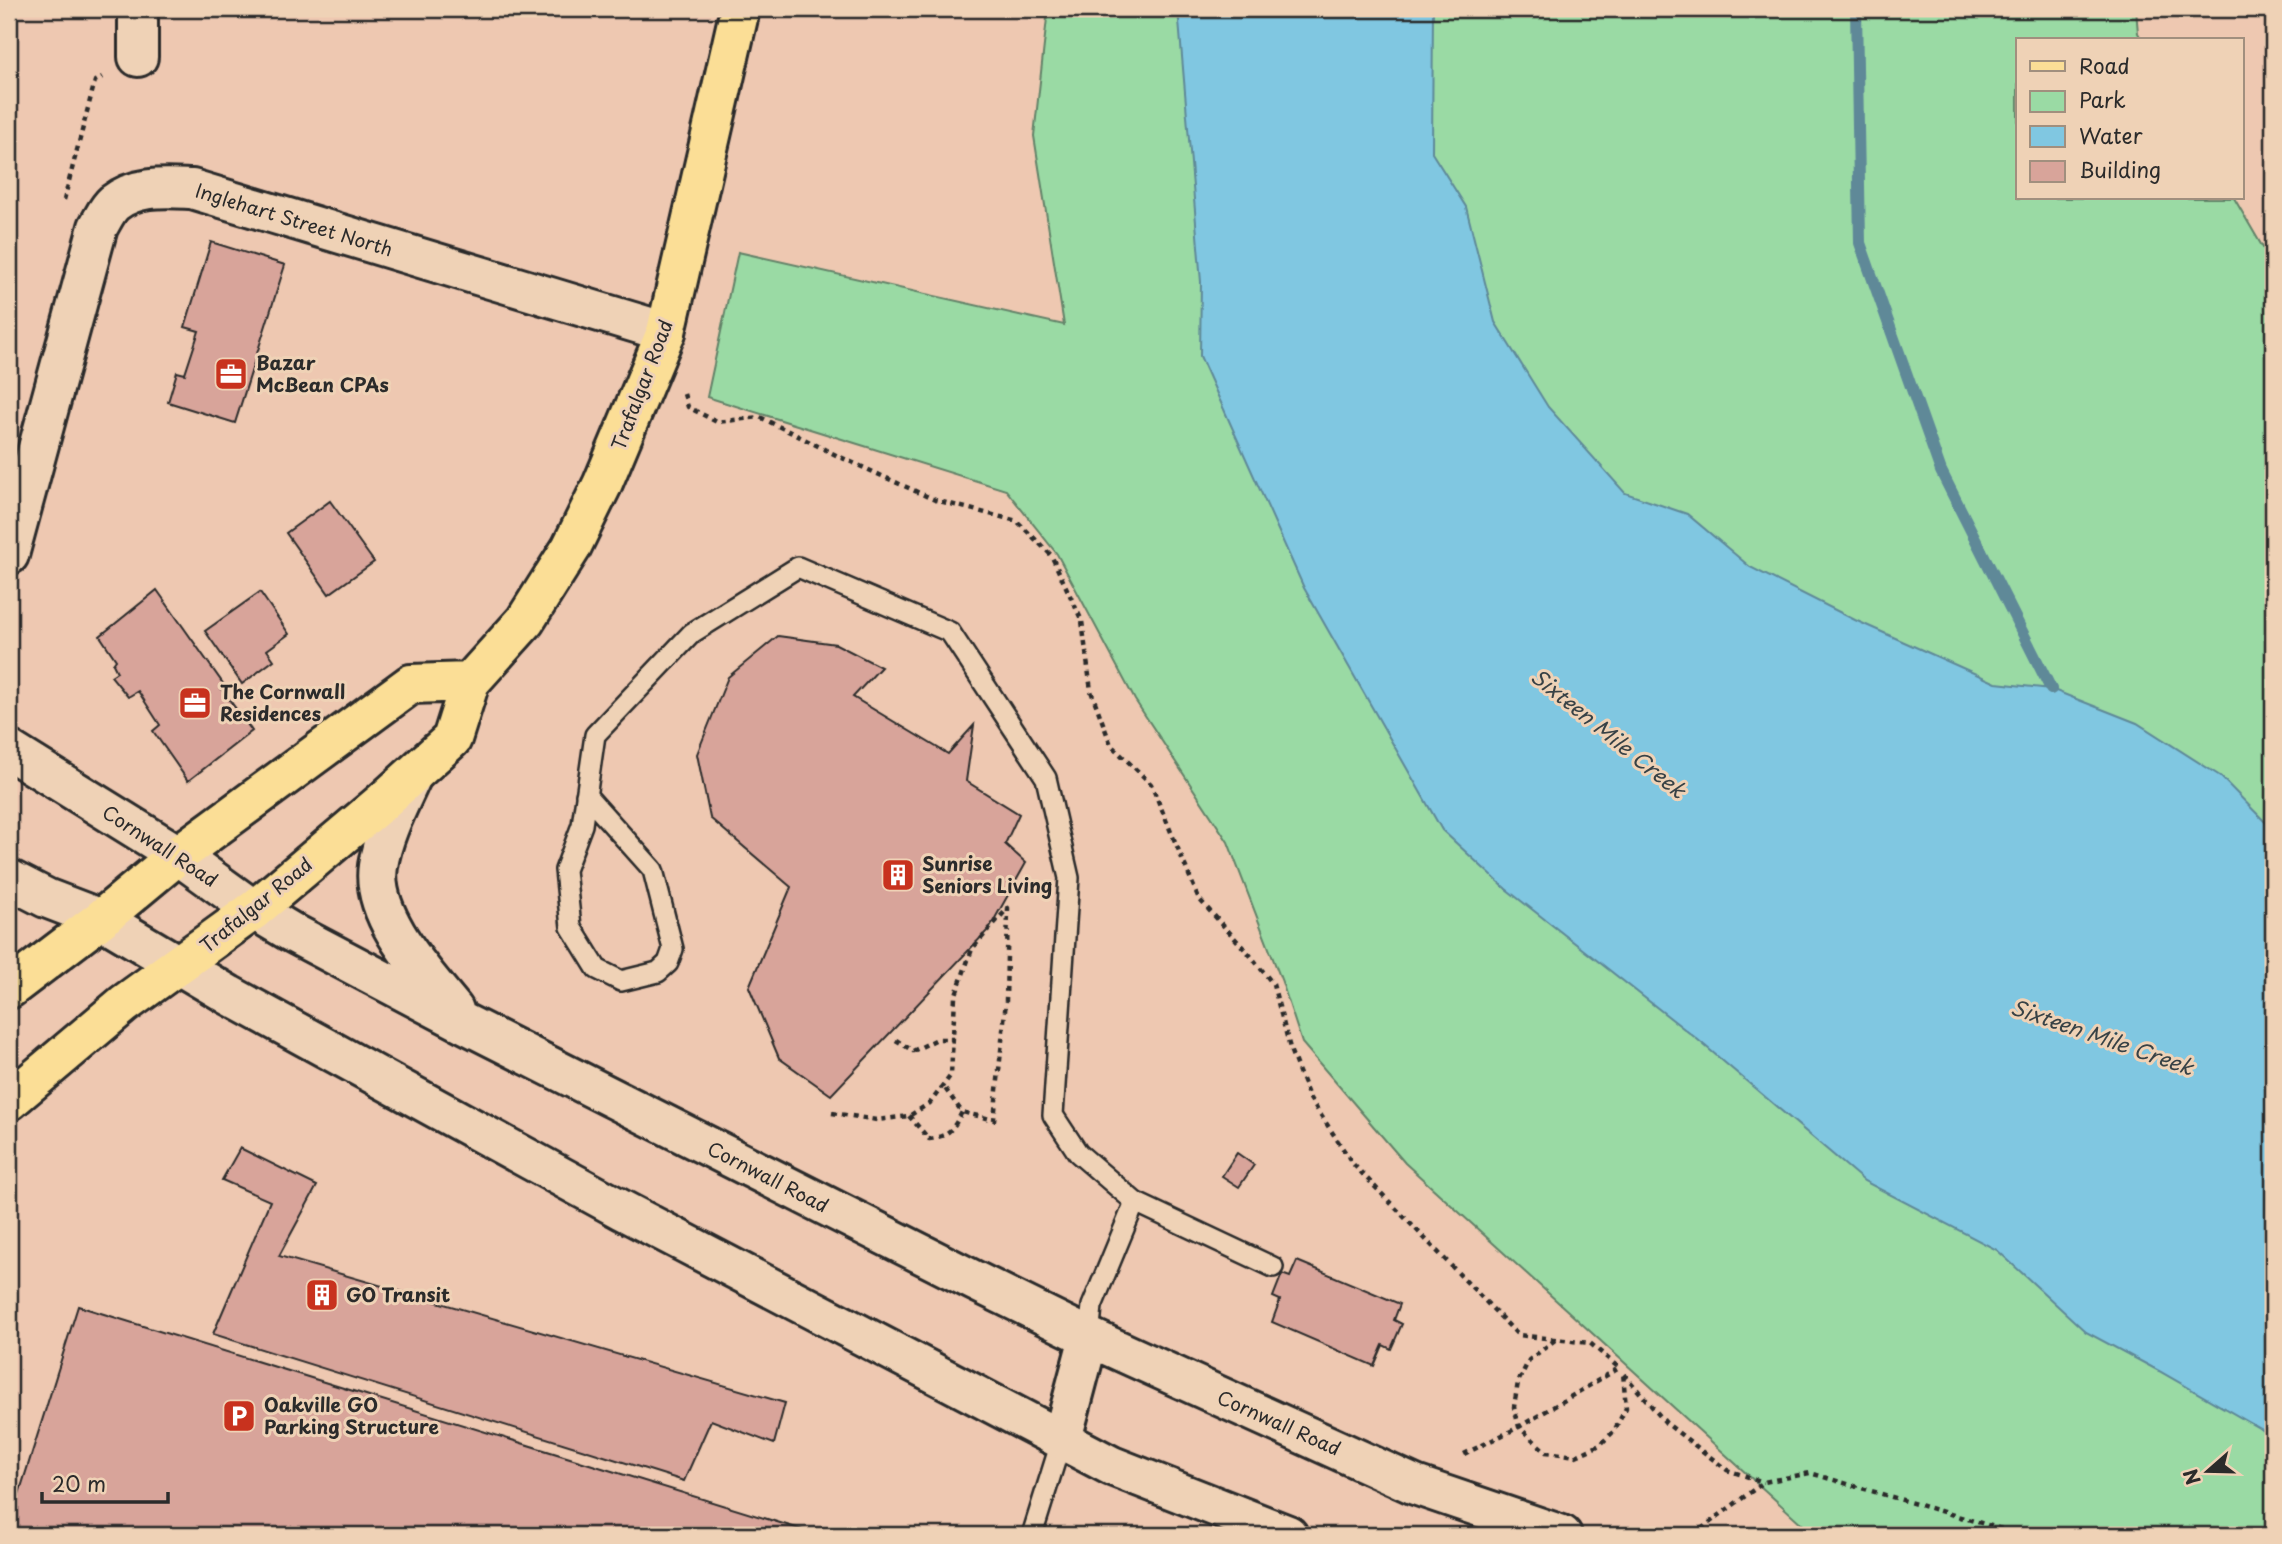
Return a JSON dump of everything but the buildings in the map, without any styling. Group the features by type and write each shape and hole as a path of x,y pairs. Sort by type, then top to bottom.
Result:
{"main road":[{"path":"138,9 138,57"},
{"name":"Trafalgar Road","path":"9,1101 124,1004 254,910 452,739 470,682 525,621 571,548 602,485 666,332 740,9"},
{"name":"Inglehart Street North","path":"9,555 97,227 113,204 131,193 156,187 192,189 666,332"},
{"path":"9,989 101,919 178,855 411,684 470,682"},
{"name":"Cornwall Road","path":"9,750 178,855 254,910 464,1023 1089,1337 1415,1485 1562,1535"},
{"path":"412,776 383,844 377,869 379,888 397,938 464,1023"},
{"path":"9,879 47,898 101,919 179,966 622,1210 1112,1466 1288,1535"},
{"path":"1062,1439 1089,1337"}],"lane":[{"path":"586,795 653,870 673,949 668,963 658,972 621,981 597,969 571,927 565,870 582,825 586,795 595,735 692,633 798,567 950,632 1046,778 1069,878 1054,1115 1078,1153 1135,1202 1273,1267"},
{"path":"1089,1337 1092,1306 1135,1202"},
{"path":"1032,1535 1062,1439"}],"path":[{"path":"97,227 63,205 95,81 138,57"},
{"path":"666,332 688,407 717,422 760,417 838,456 935,499 1017,522 1051,555 1082,621 1091,691 1111,745 1151,784 1199,899 1273,984 1291,1052 1309,1097 1353,1164 1518,1335 1590,1343 1619,1368 1666,1423 1727,1470 1764,1482"},
{"path":"832,1114 877,1120 909,1116 930,1103 944,1087 951,1075 955,997 972,949 1008,908 1006,1002 994,1120 962,1112 944,1087"},
{"path":"896,1040 914,1051 937,1039 953,1040"},
{"path":"909,1116 929,1139 942,1137 954,1127 962,1112"},
{"path":"1556,1339 1529,1360 1518,1382 1514,1407 1519,1427 1546,1452 1576,1456 1600,1445 1614,1431 1626,1408 1623,1373"},
{"path":"1456,1458 1519,1427 1619,1368"},
{"path":"1693,1535 1764,1482 1810,1473 2022,1535"}],"green space":[{"path":"1048,9 2136,9 2141,38 2016,38 2016,200 2235,200 2273,265 2273,1535 1814,1535 1405,1163 1302,1043 1282,982 1228,842 1135,700 1057,554 1006,490 707,397 738,252 1064,325 1034,136"}],"water":[{"name":"Sixteen Mile Creek","path":"1178,9 1433,9 1432,153 1466,207 1495,322 1548,407 1625,493 1687,514 1750,567 1855,620 1996,683 2051,689 2137,723 2220,776 2273,830 2273,1436 2086,1332 1997,1250 1864,1181 1697,1039 1506,889 1442,830 1304,588 1200,356 1201,282"}],"waterway":[{"path":"1856,9 1860,243 1941,471 2051,689"}],"place":[{"name":"Bazar McBean CPAs","path":"231,374"},
{"name":"The Cornwall Residences","path":"195,703"},
{"name":"Sunrise Seniors Living","path":"898,875"},
{"name":"GO Transit","path":"322,1295"},
{"name":"Oakville GO Parking Structure","path":"239,1416"}]}
